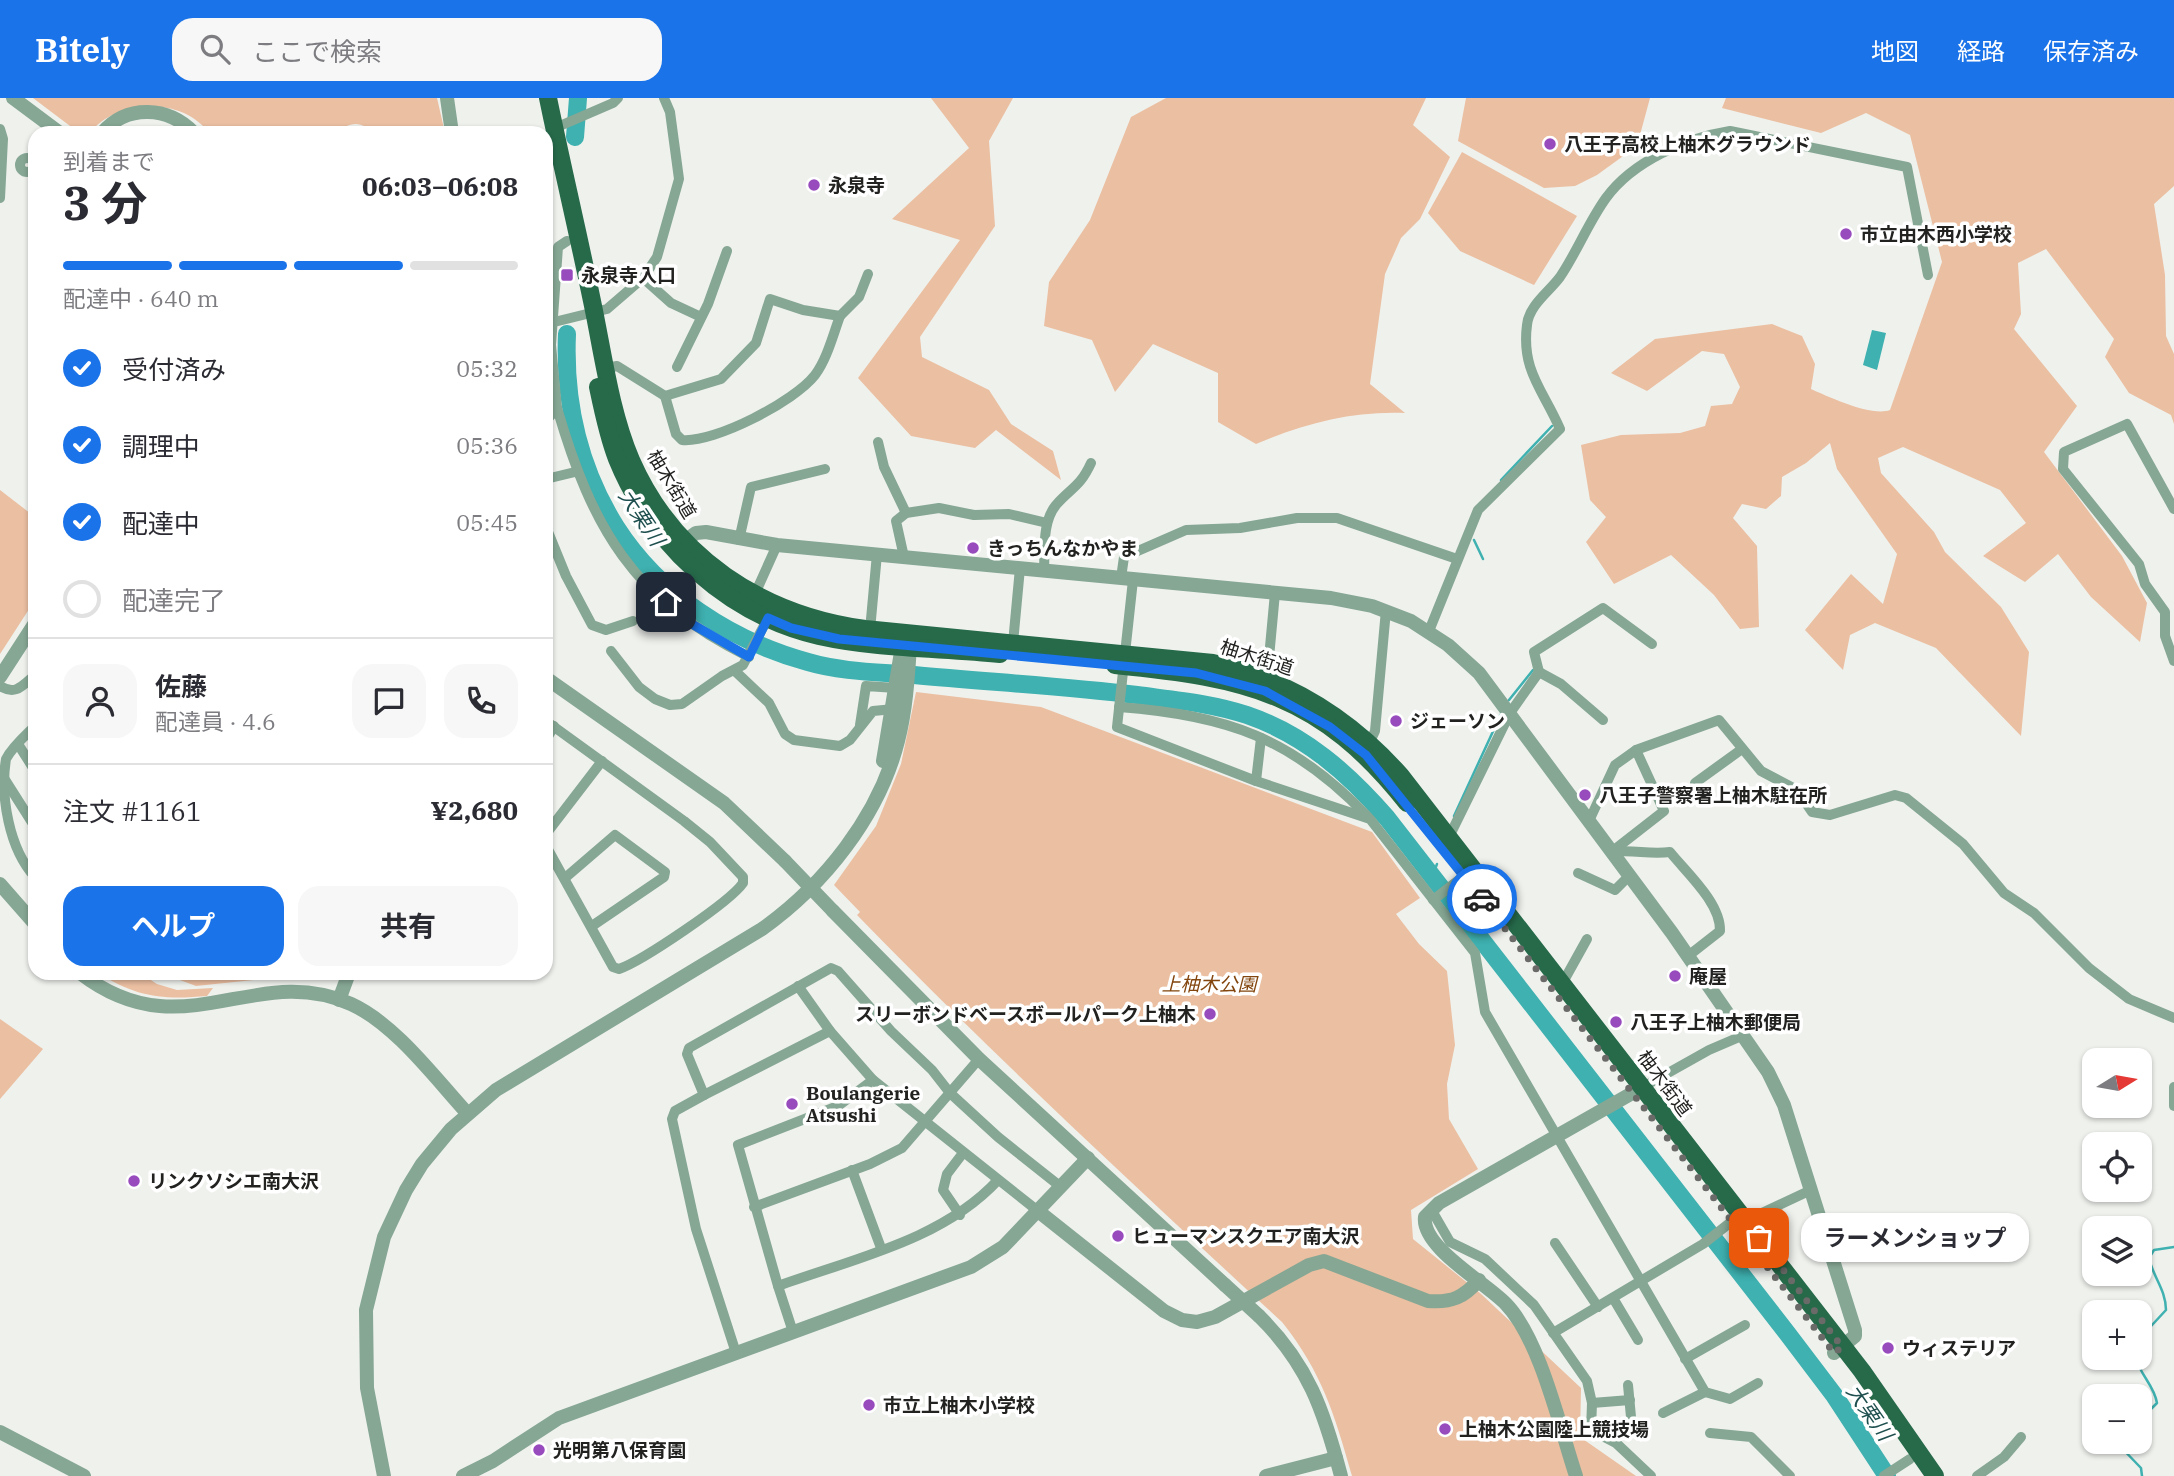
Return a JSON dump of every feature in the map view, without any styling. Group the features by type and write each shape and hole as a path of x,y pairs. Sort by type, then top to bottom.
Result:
{"main road":[{"name":"柚木街道","path":"536,98 548,126"},
{"name":"柚木街道","path":"548,98 550,126"},
{"name":"柚木街道","path":"553,143 584,316 606,368 618,421 632,461 679,546 754,596 809,619 870,630 905,650 1013,643 1123,667 1213,663 1267,679 1325,708 1370,742 1401,776 1448,837 1464,877 1562,984 1631,1093"},
{"name":"柚木街道","path":"553,146 567,241 616,457 640,506 708,581 764,625 905,650 1196,673 1236,682 1300,708 1338,733 1371,760 1732,1225 1838,1350 1935,1476"},
{"name":"柚木街道","path":"1838,1350 1903,1464 1921,1476"}],"street":[{"path":"13,98 51,126"},
{"path":"447,98 451,126"},
{"path":"553,131 618,98"},
{"path":"553,322 607,309 643,278 661,245 679,179 670,112 664,98"},
{"path":"111,126 122,117 152,111 173,117 185,126"},
{"path":"0,129 0,198"},
{"path":"1429,631 1478,510 1560,429 1530,374 1527,325 1531,310 1560,277 1607,197 1626,176 1649,160 1711,134 1730,131 1907,167 1928,275"},
{"path":"2,164 20,165"},
{"path":"553,310 558,247 567,241"},
{"path":"677,367 701,317 727,251"},
{"path":"606,368 617,366 665,396 676,434 682,440 730,428 795,397 816,374 840,316 859,297 868,274"},
{"path":"643,278 671,303 701,317"},
{"path":"665,396 722,379 756,342 770,299 803,310 840,316"},
{"path":"553,366 557,408 575,472 596,516 627,566 685,620 750,655"},
{"path":"553,413 557,408"},
{"path":"2174,509 2127,424 2064,452 2061,460 2063,469 2139,564 2145,584 2160,602 2165,612 2165,636 2174,661"},
{"path":"878,442 884,467 906,513"},
{"path":"1044,570 1047,523 1057,504 1083,482 1091,463"},
{"path":"738,540 751,487 825,469"},
{"path":"553,477 575,472"},
{"path":"904,557 896,521 906,513 947,509 974,515 1009,514 1047,523"},
{"path":"1370,819 1256,781 1117,727 1127,579 1124,557 1176,533 1202,528 1240,528 1297,518 1350,521 1457,559"},
{"path":"679,546 704,531 738,540 778,545 1345,600 1386,610 1429,631 1469,663 1510,713 1689,956 1744,1035 1781,1097 1856,1330 1854,1336 1838,1350"},
{"path":"553,544 566,576 592,625 606,630 633,621"},
{"path":"754,596 778,545"},
{"path":"870,630 877,554"},
{"path":"1013,643 1020,568"},
{"path":"1267,679 1275,593"},
{"path":"1603,720 1561,684 1539,672 1534,652 1603,608 1652,644"},
{"path":"1370,742 1375,731 1386,610"},
{"path":"611,651 639,687 654,699 670,705 682,704 722,676 735,671 750,655 764,625"},
{"path":"0,677 28,634"},
{"path":"871,803 900,685 905,650"},
{"path":"735,671 769,703 785,734 794,740 839,746 850,740 873,711 894,709"},
{"path":"1448,837 1510,713 1539,672"},
{"path":"0,686 10,691 17,690 28,681"},
{"path":"553,683 724,803 785,860 979,1059 1259,1316 1284,1343 1311,1384 1341,1476"},
{"path":"860,725 866,686 900,685"},
{"path":"384,1476 364,1360 365,1323 372,1276 384,1237 406,1189 434,1149 467,1113 525,1070 774,920 832,865 886,778 898,741 900,685"},
{"path":"1120,705 1190,713 1261,738 1317,769 1370,819 1475,953 1485,1012 1705,1392"},
{"path":"1589,821 1615,765 1636,750 1718,720 1761,771 1797,790 1812,812 1821,815 1895,795 1906,798 1963,845 2004,893 2034,913 2089,968 2129,999 2174,1018"},
{"path":"553,725 710,842 743,880 737,891 726,900 638,961 619,969 613,967 553,858"},
{"path":"28,733 8,756 2,775 1,797 6,828 28,865"},
{"path":"1256,781 1261,738"},
{"path":"18,744 28,760"},
{"path":"1695,783 1742,749"},
{"path":"1612,852 1664,811 1636,750"},
{"path":"553,825 602,761"},
{"path":"2,775 28,816"},
{"path":"565,878 615,835 665,872 664,877 592,926"},
{"path":"1612,852 1637,849 1650,855 1670,852 1708,900 1720,924 1720,931 1689,956"},
{"path":"1578,873 1615,890 1629,876"},
{"path":"1434,900 1464,877"},
{"path":"0,884 28,916"},
{"path":"1562,984 1587,939"},
{"path":"704,1095 687,1054 689,1048 831,968 838,971 891,1031 932,1070 950,1093 998,1137 1061,1187"},
{"path":"92,980 123,998 161,1007 195,1007 283,991 339,1000 362,1010 388,1029 467,1113"},
{"path":"339,1000 346,980"},
{"path":"798,986 830,1031 873,1080 1164,1311 1189,1322 1215,1317 1309,1265 1324,1261 1428,1301 1446,1302 1461,1298 1479,1280"},
{"path":"736,1353 696,1229 672,1119 675,1111 830,1031"},
{"path":"1577,1476 1527,1334 1514,1313 1429,1235 1424,1222 1431,1209 1631,1093 1709,1050 1744,1035"},
{"path":"754,1207 902,1148 979,1059"},
{"path":"793,1332 754,1207 738,1145 741,1141 838,1106 873,1080"},
{"path":"2174,1087 2174,1106"},
{"path":"960,1215 943,1190 947,1174 963,1153"},
{"path":"463,1476 493,1461 559,1418 971,1267 1003,1247 1088,1158"},
{"path":"852,1170 881,1248"},
{"path":"778,1286 926,1233 960,1215 998,1180"},
{"path":"1553,1333 1732,1225 1811,1190"},
{"path":"1431,1209 1450,1242 1485,1259 1534,1305 1587,1381 1592,1403 1591,1430 1616,1443 1651,1476"},
{"path":"1555,1243 1598,1307"},
{"path":"1613,1298 1638,1340"},
{"path":"1685,1359 1745,1325"},
{"path":"1663,1413 1705,1392 1730,1399 1758,1383"},
{"path":"1628,1385 1631,1417"},
{"path":"1592,1403 1630,1400"},
{"path":"1,1432 84,1476"},
{"path":"1710,1433 1751,1437 1790,1476"},
{"path":"1977,1476 2004,1457 2021,1437"},
{"path":"1266,1476 1336,1458"},
{"path":"1884,1476 1903,1464"}],"green space":[{"path":"33,98 437,98 443,126 202,126 184,113 152,106 119,112 97,126 70,126"},
{"path":"931,98 1013,98 989,141 995,226 920,337 922,357 989,390 1011,424 1053,451 1061,480 996,430 975,448 911,436 858,378 960,240 892,219 969,148"},
{"path":"1166,98 1426,98 1413,125 1450,157 1420,219 1401,238 1385,274 1370,384 1405,413 1348,416 1293,430 1256,444 1218,422 1218,373 1153,344 1115,392 1092,340 1044,326 1049,282 1090,220 1131,117"},
{"name":"八王子高校上柚木グラウンド","path":"1466,98 1650,98 1637,146 1597,175 1575,186 1544,188 1458,141"},
{"path":"1726,98 2174,98 2174,186 2154,204 2165,275 2166,336 2174,354 2174,424 2171,415 2129,393 2105,357 2114,339 2046,249 2018,263 2021,314 2014,329 2077,406 2044,452 2122,556 2147,603 2140,642 2091,597 2058,554 2025,582 1983,556 2026,523 2000,490 1903,447 1878,458 1881,473 1934,532 1945,552 2001,607 2029,652 2021,736 1936,648 1875,623 1850,635 1843,670 1805,630 1851,574 1883,604 1897,554 1837,469 1830,443 1806,463 1782,477 1781,496 1766,509 1742,504 1733,518 1757,546 1759,627 1740,629 1714,595 1671,555 1614,584 1586,542 1606,517 1590,500 1581,445 1621,435 1680,433 1705,426 1711,406 1732,404 1740,387 1724,354 1702,351 1647,391 1611,373 1655,339 1772,324 1802,336 1815,364 1811,389 1862,409 1890,410 1942,262 1910,135 1866,113 1821,133 1722,108"},
{"name":"八王子高校上柚木グラウンド","path":"1462,152 1577,216 1534,285 1460,251 1428,213"},
{"path":"0,490 28,512 28,611 0,654"},
{"name":"上柚木公園","path":"916,692 1041,707 1372,832 1420,898 1396,914 1419,944 1447,971 1455,1045 1447,1084 1449,1119 1478,1169 1411,1210 1413,1239 1480,1293 1581,1388 1580,1437 1636,1476 1352,1476 1326,1395 1307,1359 1282,1322 1014,1071 857,915 860,912 834,885 876,826 901,764"},
{"path":"151,980 177,990 213,988 207,996 163,997 138,992 112,981"},
{"path":"180,980 254,980 196,986"},
{"path":"0,1019 43,1049 0,1099"}],"water":[{"path":"1872,330 1886,333 1877,370 1863,365"}],"waterway":[{"name":"大栗川","path":"575,137 578,98"},
{"name":"大栗川","path":"567,334 568,385 576,434 592,482 603,505 633,551 653,573 675,594 725,628 779,653 834,668 1109,692 1220,708 1247,715 1288,733 1341,771 1387,818 1787,1333 1834,1395 1887,1476"},
{"path":"1501,480 1552,426"},
{"path":"1474,540 1483,559"},
{"path":"1509,700 1533,670"},
{"path":"1454,816 1501,714"},
{"path":"1432,877 1437,864"},
{"path":"2152,1325 2166,1310 2164,1296 2149,1258 2154,1250 2174,1247"},
{"path":"2141,1370 2149,1384"},
{"path":"2152,1389 2157,1403 2152,1408"},
{"path":"2128,1454 2141,1468 2142,1476"}],"way so far":[{"path":"1482,899 1834,1353 1842,1347 1759,1238"}],"place":[{"name":"八王子高校上柚木グラウンド","path":"1550,144"},
{"name":"永泉寺","path":"814,185"},
{"name":"市立由木西小学校","path":"1846,234"},
{"name":"永泉寺入口","path":"567,275"},
{"name":"きっちんなかやま","path":"973,548"},
{"name":"ジェーソン","path":"1396,721"},
{"name":"八王子警察署上柚木駐在所","path":"1585,795"},
{"name":"庵屋","path":"1675,976"},
{"name":"スリーボンドベースボールパーク上柚木","path":"1210,1014"},
{"name":"八王子上柚木郵便局","path":"1616,1022"},
{"name":"Boulangerie Atsushi","path":"792,1104"},
{"name":"リンクソシエ南大沢","path":"134,1181"},
{"name":"ヒューマンスクエア南大沢","path":"1118,1236"},
{"name":"ラーメンショップ","path":"1759,1238"},
{"name":"ウィステリア","path":"1888,1348"},
{"name":"市立上柚木小学校","path":"869,1405"},
{"name":"上柚木公園陸上競技場","path":"1445,1429"},
{"name":"光明第八保育園","path":"539,1450"}],"route":[{"path":"666,602 685,620 749,657 768,618 791,628 839,639 1196,673 1265,691 1282,698 1330,727 1366,755 1387,777 1482,899"}]}
